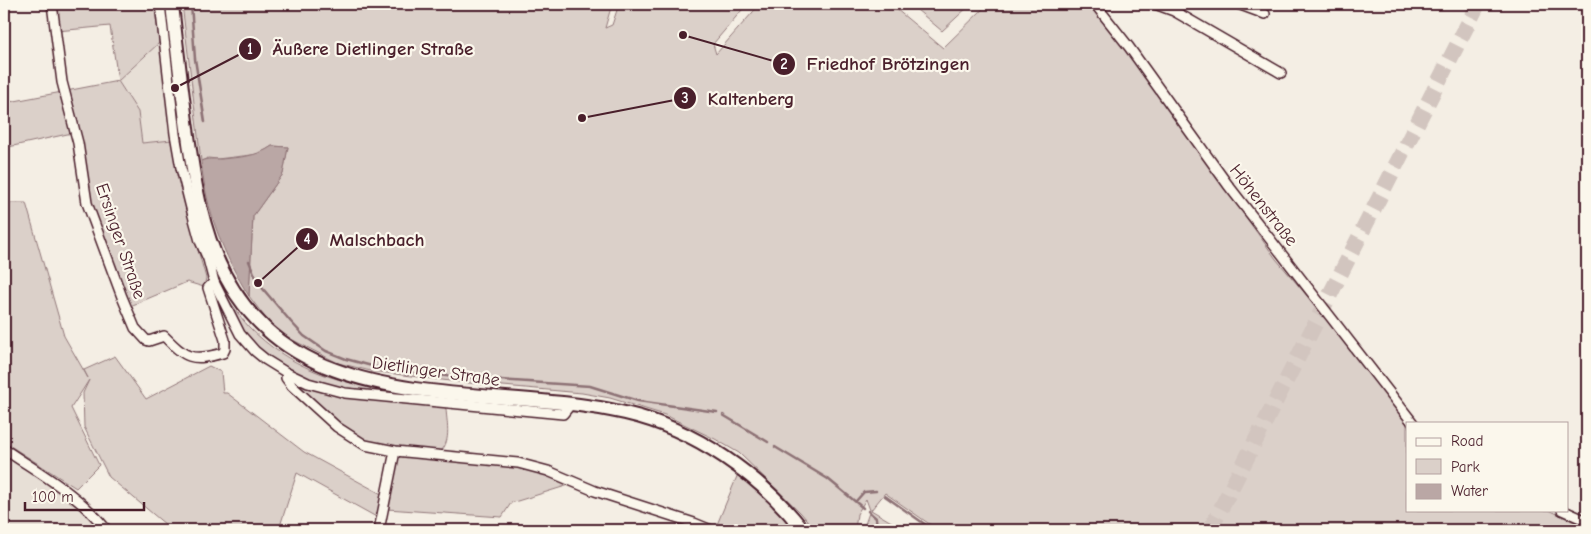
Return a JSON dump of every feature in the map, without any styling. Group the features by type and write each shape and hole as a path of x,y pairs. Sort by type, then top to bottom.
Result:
{"main road":[{"name":"Dietlinger Straße","path":"172,4 191,160 208,233 222,269 234,291 252,314 270,332 288,346 328,368 350,376 413,389 570,404 627,413 657,423 704,444 726,458 763,487 780,503 803,530"}],"street":[{"name":"Ersinger Straße","path":"52,4 62,82 78,144 87,203 135,328 146,340 149,341 164,336 181,352 195,358 223,353"},
{"name":"Dietlinger Straße","path":"160,4 181,168 200,241 208,259 214,282 243,338 266,360 287,373 308,383 359,396 563,414 570,404"},
{"name":"Höhenstraße","path":"1095,4 1129,47 1228,185 1412,422"},
{"path":"1156,4 1175,7 1282,73"},
{"path":"1238,4 1264,14"},
{"name":"Dietlinger Straße","path":"214,282 208,288 225,340 223,353"},
{"name":"Dietlinger Straße","path":"287,373 286,378 292,386 337,427 365,445 395,451 518,463 537,468 595,491 694,522 711,530"},
{"path":"4,449 85,505 107,530"},
{"path":"379,530 395,451"},
{"path":"1567,512 1587,521"}],"shaded area":[{"path":"159,43 172,140 142,143 138,112 118,81"},
{"path":"4,456 69,499 102,530 4,530"}],"green space":[{"path":"54,4 155,4 159,43 118,81 110,26 57,31"},
{"path":"182,4 612,4 605,28 612,25 619,4 747,4 713,44 716,54 760,4 890,4 943,48 988,4 1089,4 1123,46 1276,259 1341,336 1406,423 1406,512 1553,512 1587,528 1587,530 938,530 885,493 871,510 905,530 865,530 864,527 870,510 866,499 857,514 855,530 815,530 801,513 739,453 665,415 610,398 582,393 458,382 371,371 338,363 283,335 270,324 249,296 253,216 283,174 288,147 272,146 260,154 217,159 208,158 201,161"},
{"path":"910,4 971,4 942,31"},
{"path":"118,81 138,112 142,143 172,140 184,201 206,278 204,287 187,282 128,307 89,201 66,91"},
{"path":"62,92 72,133 4,148 4,103"},
{"path":"4,161 8,203 26,203 64,336 88,378 84,370 115,356 146,399 209,366 221,372 223,393 227,393 304,452 385,496 380,519 297,473 280,526 240,528 239,530 172,530 109,477 84,427 83,393 89,380 71,408 99,465 76,488 4,442"},
{"path":"224,293 249,327 280,353 330,377 387,391 386,395 345,391 309,380 270,360 243,332"},
{"path":"292,380 314,389 347,397 442,405 446,409 448,433 445,445 438,454 366,443 337,423 301,392"},
{"path":"400,455 524,466 569,483 569,485 511,503 502,517 387,509 396,460"},
{"path":"738,474 781,513 796,530 721,530 716,527"}],"water":[{"path":"272,146 288,147 283,174 253,216 249,296 231,264 217,232 207,197 201,161 248,156"}],"waterway":[{"path":"191,4 195,59 205,122"},
{"path":"249,261 258,283 304,336 326,351 346,359 383,369 455,377 590,386 638,401 717,412"},
{"path":"723,415 768,442"},
{"path":"775,447 828,479 863,508"},
{"path":"856,501 864,492 876,491"},
{"path":"885,496 933,530"},
{"path":"868,511 876,518 877,530"}],"tunnel":[{"path":"1210,530 1478,4"}],"place":[{"name":"Friedhof Brötzingen","path":"683,35"},
{"name":"Äußere Dietlinger Straße","path":"175,88"},
{"name":"Kaltenberg","path":"582,118"},
{"name":"Malschbach","path":"258,283"}]}
